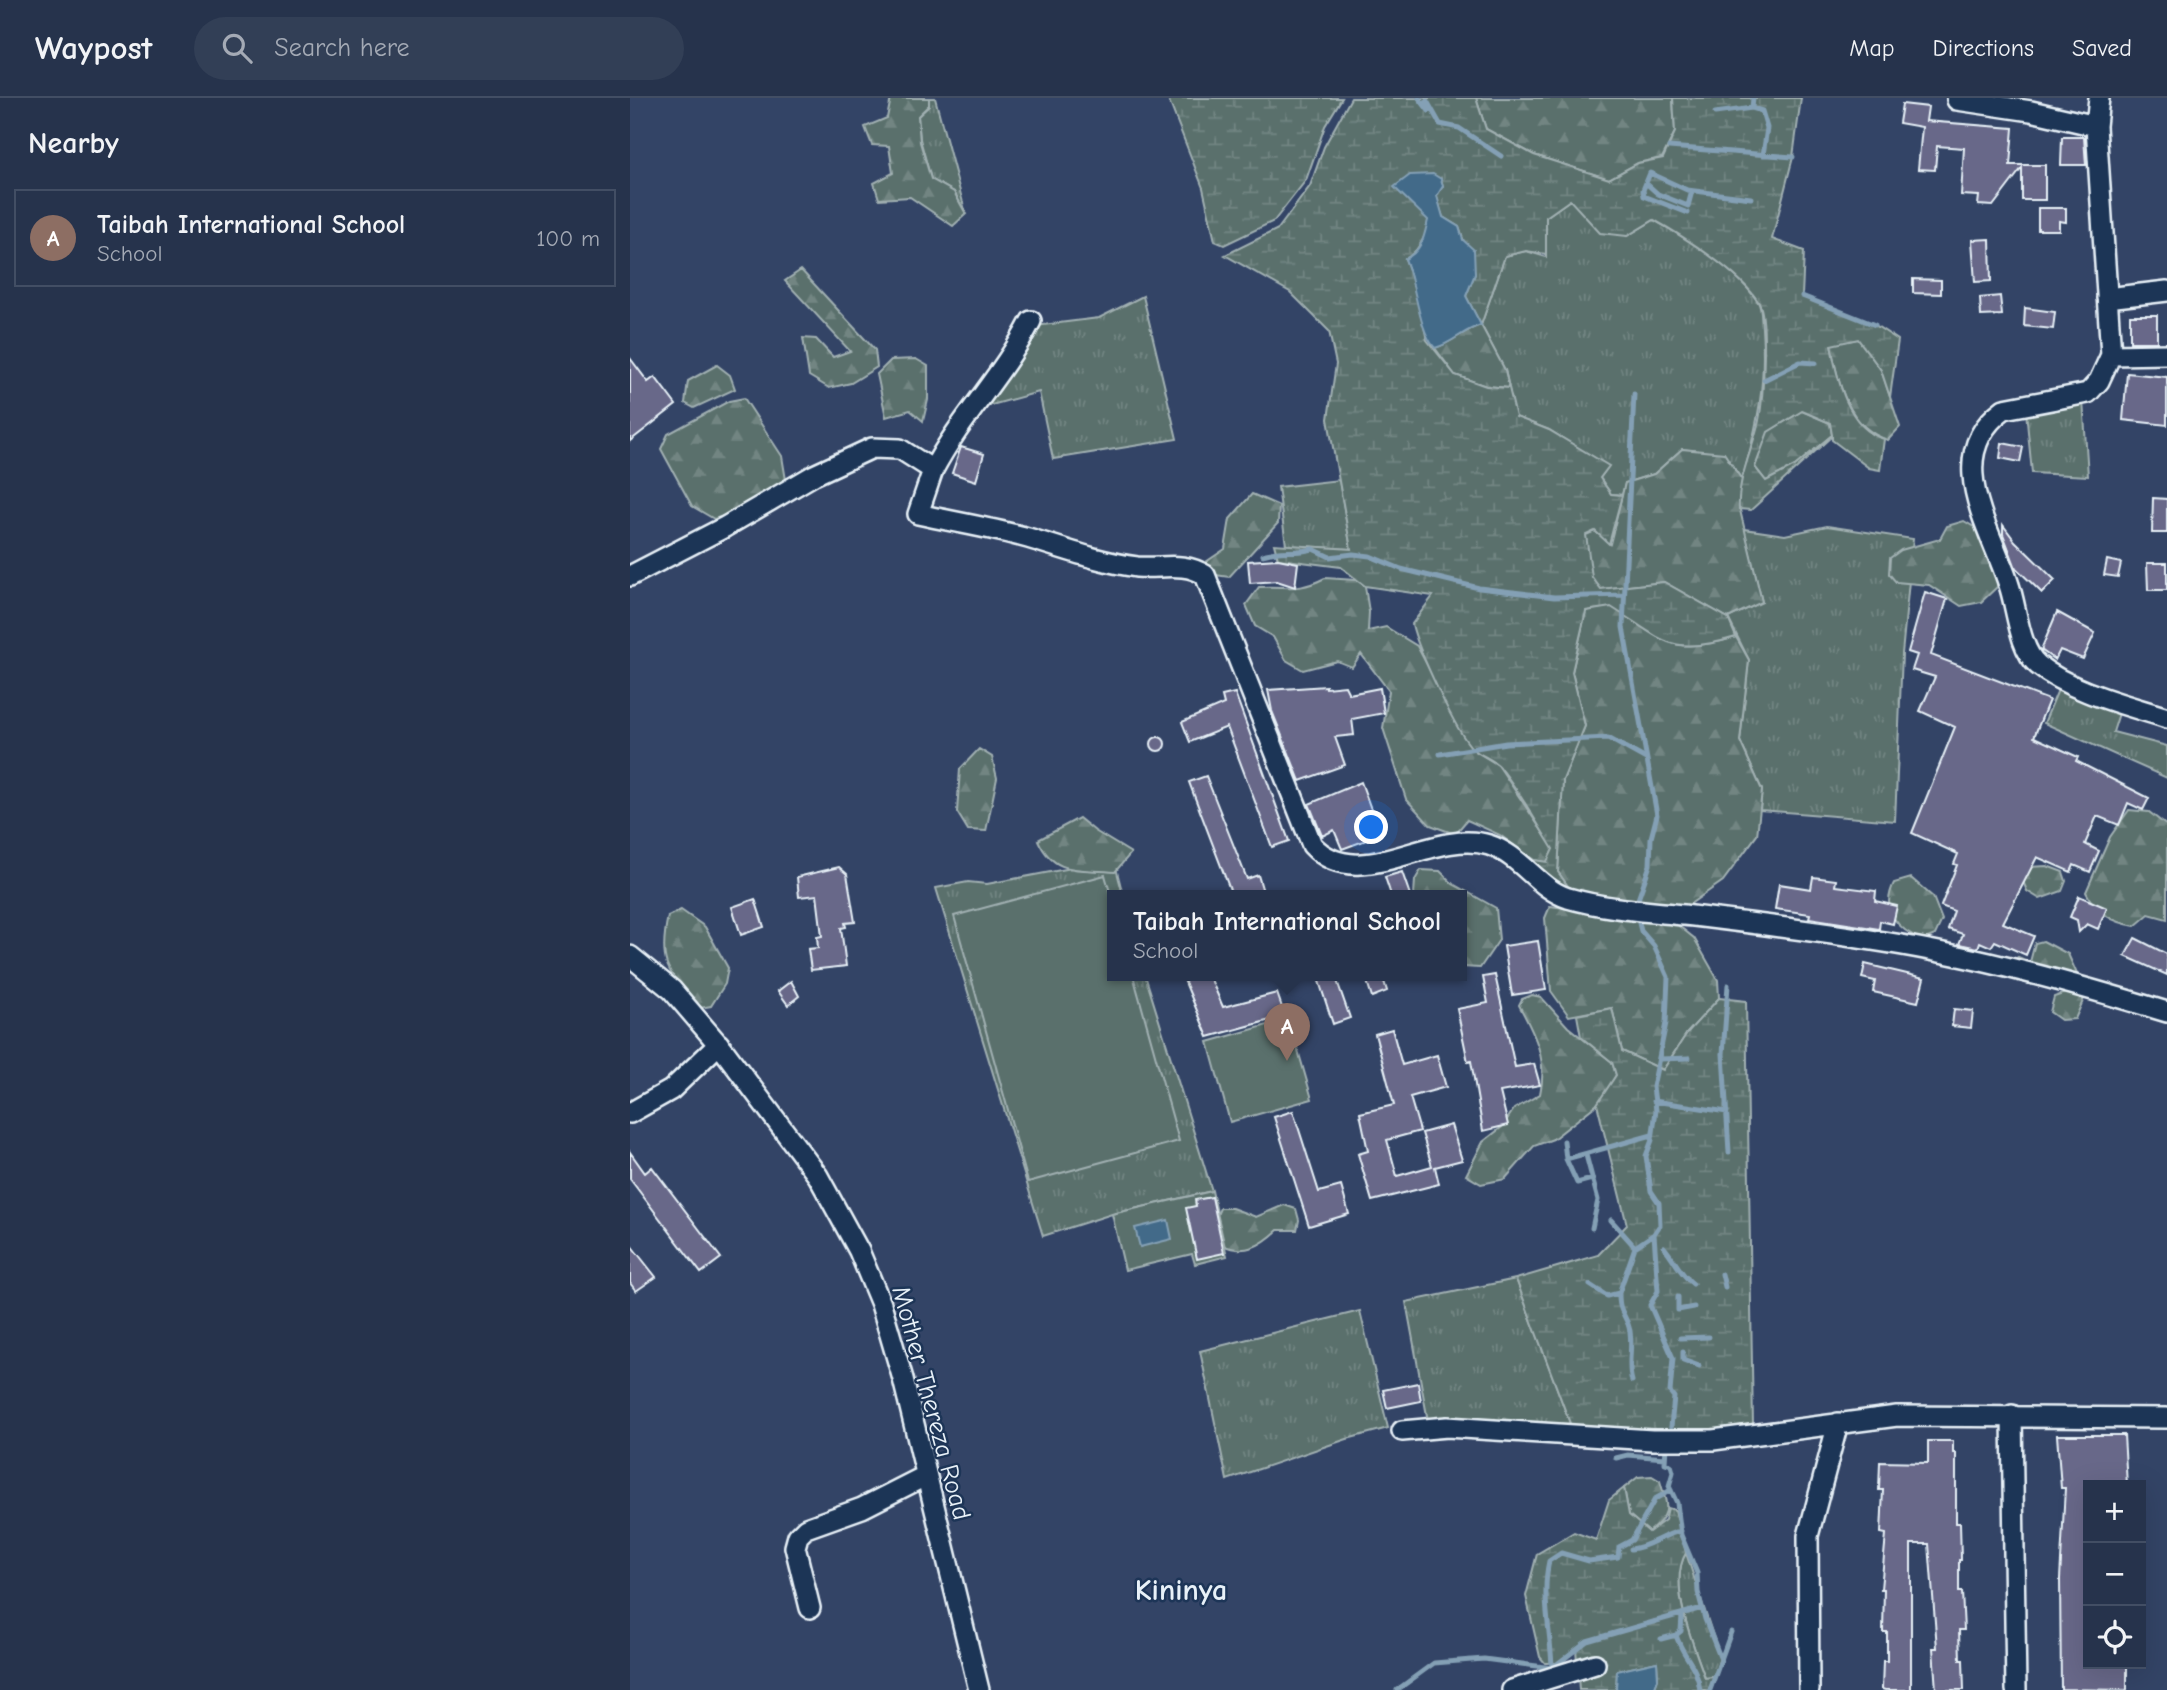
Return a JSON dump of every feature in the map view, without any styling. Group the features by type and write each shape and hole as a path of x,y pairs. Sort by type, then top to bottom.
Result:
{"street":[{"path":"2099,98 2096,126 2111,355 2099,381 2088,393 2004,409 1994,416 1984,427 1974,457 1972,476 1975,497 2009,584 2033,660 2056,676 2099,696 2167,718"},
{"path":"1957,100 2031,111 2096,126"},
{"path":"2107,298 2167,290"},
{"path":"1031,321 1008,362 947,443 933,470 918,514 1027,538 1110,563 1194,568 1205,575 1312,845 1333,861 1359,865 1454,844 1489,845 1515,859 1554,892 1627,910 1886,942 2045,978 2167,1012"},
{"path":"2111,355 2167,354"},
{"path":"630,576 725,527 814,475 872,448 900,449 933,470"},
{"name":"Mother Thereza Road","path":"630,956 672,990 719,1044 818,1177 853,1238 881,1304 903,1379 979,1690"},
{"path":"630,1113 670,1090 719,1044"},
{"path":"2012,1415 2016,1690"},
{"path":"1402,1431 1447,1427 1652,1440 1713,1440 1897,1416 2167,1418"},
{"path":"1809,1690 1808,1536 1838,1423"},
{"path":"810,1608 795,1547 798,1536 806,1528 862,1508 925,1476"},
{"path":"1512,1690 1595,1664"}],"green space":[{"path":"891,98 929,98 929,105 918,116 920,142 931,179 954,192 966,214 953,226 910,197 879,199 874,183 893,173 889,146 872,145 865,127 887,118"},
{"path":"929,98 935,98 966,214 954,192 931,179 920,139 918,116 929,106"},
{"path":"1168,98 1342,98 1325,126 1306,180 1274,221 1224,245 1215,241 1203,188"},
{"path":"1351,98 1476,98 1486,129 1534,155 1609,179 1638,163 1663,158 1675,132 1673,98 1801,98 1793,157 1772,239 1804,251 1802,296 1875,325 1898,340 1890,397 1881,370 1858,339 1831,345 1841,386 1853,413 1871,433 1884,439 1880,470 1869,468 1832,440 1832,436 1751,510 1739,509 1743,475 1761,410 1763,378 1762,312 1751,292 1726,268 1654,220 1627,236 1600,233 1570,200 1546,217 1546,254 1526,251 1505,256 1481,325 1466,296 1475,274 1459,227 1443,217 1436,197 1420,245 1405,259 1413,279 1427,340 1455,375 1486,386 1509,388 1516,417 1549,430 1609,466 1600,478 1611,494 1622,495 1609,544 1595,531 1586,535 1592,577 1601,589 1664,582 1728,618 1736,637 1696,646 1682,645 1657,637 1611,607 1586,611 1572,672 1585,726 1563,780 1558,872 1572,892 1536,866 1534,860 1547,862 1553,849 1500,767 1473,749 1466,740 1438,689 1412,624 1433,596 1365,586 1341,567 1278,559 1274,544 1351,549 1328,419 1336,364 1329,331 1290,292 1225,255 1278,229 1310,186 1324,147","holes":["1802,411 1830,423 1832,435 1795,466 1766,481 1755,467 1768,432"]},
{"path":"1476,98 1673,98 1675,132 1662,158 1638,163 1609,179 1534,155 1486,129"},
{"path":"1570,200 1627,236 1654,220 1696,245 1724,266 1758,302 1763,349 1762,387 1742,480 1724,454 1682,449 1654,474 1625,483 1622,495 1611,494 1600,478 1608,467 1549,430 1515,417 1505,370 1481,325 1505,256 1526,251 1546,257 1546,217"},
{"path":"801,270 875,350 877,367 851,383 829,388 809,376 803,338 816,339 833,357 850,351 785,281"},
{"path":"1143,296 1177,439 1053,459 1039,392 984,407 1035,326 1099,318"},
{"path":"1481,325 1505,370 1509,388 1486,386 1455,375 1435,348"},
{"path":"1858,339 1881,370 1900,427 1888,440 1863,425 1854,414 1841,388 1831,344"},
{"path":"916,359 928,366 928,400 923,421 910,410 886,417 877,374 891,360"},
{"path":"717,365 730,375 735,389 694,408 685,403 688,381"},
{"path":"744,398 782,456 786,480 739,511 714,519 692,506 661,449 668,434 729,401"},
{"path":"2083,400 2088,476 2032,473 2026,411"},
{"path":"1802,411 1830,423 1832,435 1795,466 1766,481 1755,467 1767,432"},
{"path":"1682,449 1724,453 1742,480 1739,506 1762,602 1728,618 1664,582 1601,589 1574,562 1573,539 1595,531 1610,544 1625,483 1654,474"},
{"path":"1339,480 1351,549 1286,545 1278,487"},
{"path":"1252,494 1279,506 1278,523 1229,577 1209,574 1206,562 1225,549 1230,519"},
{"path":"1964,521 1984,533 1999,566 1997,587 1981,602 1961,606 1929,585 1896,582 1889,574 1890,558 1901,550 1940,539 1947,526"},
{"path":"1827,526 1913,539 1902,654 1895,821 1760,810 1762,790 1740,741 1749,660 1728,618 1762,602 1744,529 1785,535"},
{"path":"1325,578 1356,580 1365,586 1369,612 1368,631 1386,627 1417,646 1472,749 1498,765 1554,849 1547,862 1534,860 1500,835 1467,820 1455,834 1430,825 1406,799 1383,728 1389,691 1361,654 1352,667 1337,661 1303,670 1286,660 1273,637 1255,626 1246,605 1259,587 1299,587"},
{"path":"1611,606 1669,642 1696,646 1736,637 1749,660 1740,741 1762,790 1757,835 1723,881 1683,909 1572,892 1558,872 1563,780 1585,726 1572,672 1586,611"},
{"path":"2060,685 2120,710 2113,732 2167,746 2167,778 2044,723"},
{"path":"979,749 992,757 997,778 986,831 968,830 957,812 960,769"},
{"path":"2129,810 2149,812 2167,826 2167,919 2149,914 2135,926 2119,922 2100,911 2086,892 2110,837"},
{"path":"1079,818 1131,853 1115,872 1070,868 1052,860 1045,852 1038,840"},
{"path":"1114,860 1122,890 1107,890 1107,981 1147,981 1212,1191 1112,1214 1043,1236 936,888 968,882 987,884"},
{"path":"2047,866 2063,872 2066,881 2062,891 2040,899 2027,891 2022,879 2028,867"},
{"path":"1421,870 1440,871 1464,890 1414,890 1415,880"},
{"path":"1105,875 1109,890 1107,890 1107,981 1135,981 1179,1141 1028,1182 954,916"},
{"path":"1911,878 1933,897 1942,920 1935,935 1923,940 1899,925 1890,911 1890,893 1894,883"},
{"path":"1467,892 1496,908 1499,940 1480,968 1467,967"},
{"path":"1550,906 1675,923 1694,938 1718,980 1719,998 1687,1033 1663,1070 1622,1051 1612,1008 1569,1016 1551,991 1545,918"},
{"path":"681,910 705,927 728,968 725,984 711,1006 700,1008 673,976 665,958 668,916"},
{"path":"2043,941 2068,954 2086,994 2075,1019 2061,1020 2050,1012 2054,997 2072,991 2011,962 2018,957 2030,962 2035,943"},
{"path":"1532,995 1541,997 1568,1027 1612,1062 1616,1075 1601,1101 1553,1139 1534,1146 1505,1179 1481,1184 1466,1175 1483,1142 1502,1127 1514,1109 1540,1094 1541,1059 1535,1037 1519,1005 1522,999"},
{"path":"1719,998 1746,1001 1753,1426 1685,1434 1571,1426 1516,1279 1598,1255 1627,1225 1597,1104 1616,1075 1612,1062 1581,1037 1577,1015 1612,1008 1622,1051 1663,1070 1687,1033"},
{"path":"1289,1019 1312,1099 1230,1122 1208,1042"},
{"path":"1212,1191 1227,1256 1195,1264 1192,1254 1125,1270 1112,1214"},
{"path":"1284,1205 1296,1209 1299,1220 1297,1230 1278,1230 1259,1244 1245,1249 1222,1245 1213,1224 1220,1208 1232,1208 1256,1217"},
{"path":"1516,1279 1571,1426 1428,1421 1406,1302"},
{"path":"1360,1311 1388,1428 1347,1439 1227,1480 1200,1351"},
{"path":"1652,1476 1660,1481 1666,1510 1662,1520 1649,1532 1629,1515 1624,1488 1638,1477"},
{"path":"1624,1488 1629,1515 1649,1532 1665,1520 1668,1508 1675,1510 1686,1553 1679,1581 1684,1615 1705,1678 1714,1677 1710,1690 1654,1690 1658,1679 1657,1662 1617,1671 1616,1690 1579,1690 1576,1648 1561,1663 1545,1663 1540,1657 1526,1596 1537,1554 1574,1532 1596,1540 1609,1500"},
{"path":"1686,1553 1720,1657 1714,1677 1705,1678 1684,1615 1679,1581"}],"water":[{"path":"1433,174 1441,179 1443,186 1437,196 1443,217 1459,227 1463,240 1474,250 1475,274 1466,296 1481,325 1435,348 1421,319 1405,259 1419,248 1428,220 1394,187 1410,175"},
{"path":"1168,1220 1172,1239 1140,1247 1135,1228"},
{"path":"1657,1662 1658,1679 1654,1690 1616,1690 1617,1671"}],"building":[{"path":"1902,104 1928,107 1926,121 2013,128 2010,165 2045,165 2045,200 2022,200 2022,168 1993,206 1978,205 1979,196 1961,195 1964,148 1937,146 1935,170 1918,169 1922,127 1899,123"},
{"path":"2062,137 2084,137 2086,165 2061,165"},
{"path":"2038,208 2066,208 2066,222 2059,221 2059,230 2038,230"},
{"path":"1990,239 1991,281 1975,282 1972,240"},
{"path":"1913,279 1941,280 1941,294 1913,293"},
{"path":"2000,296 2002,315 1981,316 1980,298"},
{"path":"2025,308 2055,312 2053,329 2024,326"},
{"path":"2130,315 2157,315 2157,342 2130,342"},
{"path":"630,358 648,382 655,377 676,405 630,441"},
{"path":"2127,373 2167,377 2167,425 2123,420"},
{"path":"2002,443 2023,447 2020,462 2000,458"},
{"path":"961,447 984,454 976,481 952,473"},
{"path":"2153,498 2167,499 2167,533 2152,533"},
{"path":"2003,525 2015,541 2055,580 2042,593 2016,568 2003,534"},
{"path":"1278,559 1298,563 1295,587 1277,581 1250,583 1248,561"},
{"path":"2107,560 2121,563 2118,577 2104,575"},
{"path":"2147,563 2167,563 2167,590 2148,590"},
{"path":"1925,592 1947,599 1931,655 2049,700 2034,737 2078,757 2076,761 2149,798 2143,810 2128,803 2119,825 2097,816 2085,844 2099,851 2090,872 2074,865 2071,872 2037,857 2003,923 2034,936 2026,955 1995,941 1991,947 1980,942 1978,948 1959,944 1963,934 1948,929 1954,911 1941,906 1957,865 1954,864 1958,854 1912,833 1955,727 1920,711 1935,677 1912,670 1917,655 1908,652"},
{"path":"2057,612 2095,633 2083,659 2060,650 2055,660 2041,650"},
{"path":"1345,686 1349,694 1380,688 1384,713 1352,719 1354,735 1335,737 1345,765 1300,781 1272,711 1268,690"},
{"path":"1235,693 1289,841 1272,847 1227,727 1190,742 1182,722 1224,704 1222,696"},
{"path":"1155,737 1161,737 1165,744 1161,751 1155,751 1151,747 1151,741"},
{"path":"1206,776 1247,879 1258,875 1262,890 1230,890 1189,782"},
{"path":"1361,782 1372,812 1363,815 1372,838 1342,849 1334,830 1322,836 1309,804"},
{"path":"839,867 847,874 855,922 845,923 846,927 841,928 846,966 811,970 808,949 818,948 817,937 822,936 817,895 799,897 797,877"},
{"path":"1402,872 1408,890 1389,890 1385,877"},
{"path":"1813,877 1836,880 1835,886 1876,891 1875,901 1897,906 1893,924 1880,921 1879,929 1809,918 1810,914 1775,909 1779,884 1811,889"},
{"path":"2079,896 2107,908 2098,929 2087,924 2079,932 2077,920 2070,917"},
{"path":"755,899 764,927 741,935 732,907"},
{"path":"2135,938 2167,954 2167,975 2125,956"},
{"path":"1538,941 1546,990 1512,995 1504,946"},
{"path":"1865,964 1924,978 1918,1002 1873,992 1875,981 1862,978"},
{"path":"1495,975 1515,1067 1534,1064 1540,1085 1500,1092 1508,1125 1483,1131 1471,1061 1468,1062 1457,1009 1488,1003 1483,977"},
{"path":"791,981 799,996 788,1005 778,991"},
{"path":"1185,981 1212,981 1223,1007 1277,993 1285,1016 1208,1037"},
{"path":"1319,981 1337,981 1350,1018 1333,1024"},
{"path":"1367,981 1384,981 1387,991 1372,997"},
{"path":"1954,1009 1973,1011 1971,1028 1952,1026"},
{"path":"1392,1029 1402,1065 1437,1055 1446,1087 1410,1097 1420,1131 1387,1140 1397,1176 1432,1166 1422,1133 1451,1125 1462,1160 1435,1167 1439,1184 1372,1201 1358,1154 1368,1151 1360,1113 1394,1105 1375,1034"},
{"path":"1293,1111 1319,1192 1341,1186 1349,1214 1309,1226 1274,1117"},
{"path":"630,1152 645,1173 652,1167 721,1258 701,1273 630,1179"},
{"path":"1212,1197 1224,1253 1197,1259 1186,1208 1196,1206 1195,1200"},
{"path":"630,1244 656,1277 636,1291 630,1283"},
{"path":"1418,1383 1421,1401 1387,1408 1383,1390"},
{"path":"2057,1435 2124,1435 2127,1480 2083,1480 2083,1669 2127,1669 2127,1690 2061,1689 2060,1579 2065,1488 2061,1488"},
{"path":"1928,1441 1953,1441 1953,1453 1956,1453 1956,1523 1960,1523 1961,1560 1959,1592 1962,1592 1964,1630 1959,1630 1960,1660 1963,1660 1964,1690 1936,1690 1933,1648 1937,1648 1929,1544 1911,1544 1911,1690 1885,1690 1882,1689 1883,1661 1887,1661 1887,1632 1883,1632 1884,1589 1881,1589 1886,1534 1881,1533 1883,1490 1879,1490 1880,1462 1928,1463"}],"waterway":[{"path":"1419,98 1429,111 1427,101 1440,124 1459,128 1501,156"},
{"path":"1753,98 1752,108 1762,111 1767,128 1763,155"},
{"path":"1715,113 1752,108"},
{"path":"1669,147 1793,157"},
{"path":"1688,213 1644,196 1643,190 1650,173 1687,190 1751,198"},
{"path":"1648,185 1658,194 1688,206 1692,191"},
{"path":"1802,296 1875,325"},
{"path":"1764,380 1800,362 1816,363"},
{"path":"1634,394 1623,627 1657,815 1651,838 1650,865 1636,905"},
{"path":"1263,555 1313,549 1330,557 1353,554 1370,556 1401,569 1479,588 1554,597 1623,595"},
{"path":"1440,754 1506,743 1608,738 1646,759"},
{"path":"1637,915 1641,931 1654,946 1668,977 1666,1023 1653,1087 1656,1110 1652,1140 1646,1156 1651,1191 1659,1203 1660,1225 1654,1234 1658,1291 1650,1305 1673,1358 1670,1392 1674,1397 1670,1437"},
{"path":"1728,985 1723,1054 1729,1152"},
{"path":"1660,1059 1689,1058"},
{"path":"1654,1101 1727,1112"},
{"path":"1566,1159 1652,1135"},
{"path":"1564,1141 1566,1159 1577,1183 1592,1179"},
{"path":"1586,1155 1598,1200 1592,1228"},
{"path":"1611,1220 1635,1247"},
{"path":"1590,1285 1607,1296 1619,1293 1635,1247 1654,1234"},
{"path":"1664,1247 1693,1284"},
{"path":"1722,1274 1725,1287"},
{"path":"1619,1293 1620,1307 1630,1331 1632,1381"},
{"path":"1678,1297 1678,1310 1694,1307"},
{"path":"1680,1338 1709,1337"},
{"path":"1683,1352 1683,1360 1699,1366"},
{"path":"1666,1446 1665,1463 1671,1465 1673,1472 1669,1486 1677,1503 1681,1535 1697,1573 1698,1592 1705,1619 1720,1657"},
{"path":"1616,1458 1628,1455 1665,1458"},
{"path":"1552,1668 1546,1601 1549,1561 1561,1553 1589,1561 1618,1557 1619,1547 1632,1540 1655,1499 1671,1490"},
{"path":"1631,1549 1681,1531"},
{"path":"1397,1690 1434,1663 1484,1659 1552,1668 1587,1641 1702,1608"},
{"path":"1682,1615 1681,1631 1676,1635 1693,1667 1700,1690"},
{"path":"1710,1690 1731,1632"},
{"path":"1661,1639 1676,1635"}],"place":[{"name":"Taibah International School","path":"1287,1061"}],"district":[{"name":"Kininya","path":"1181,1590"}]}
